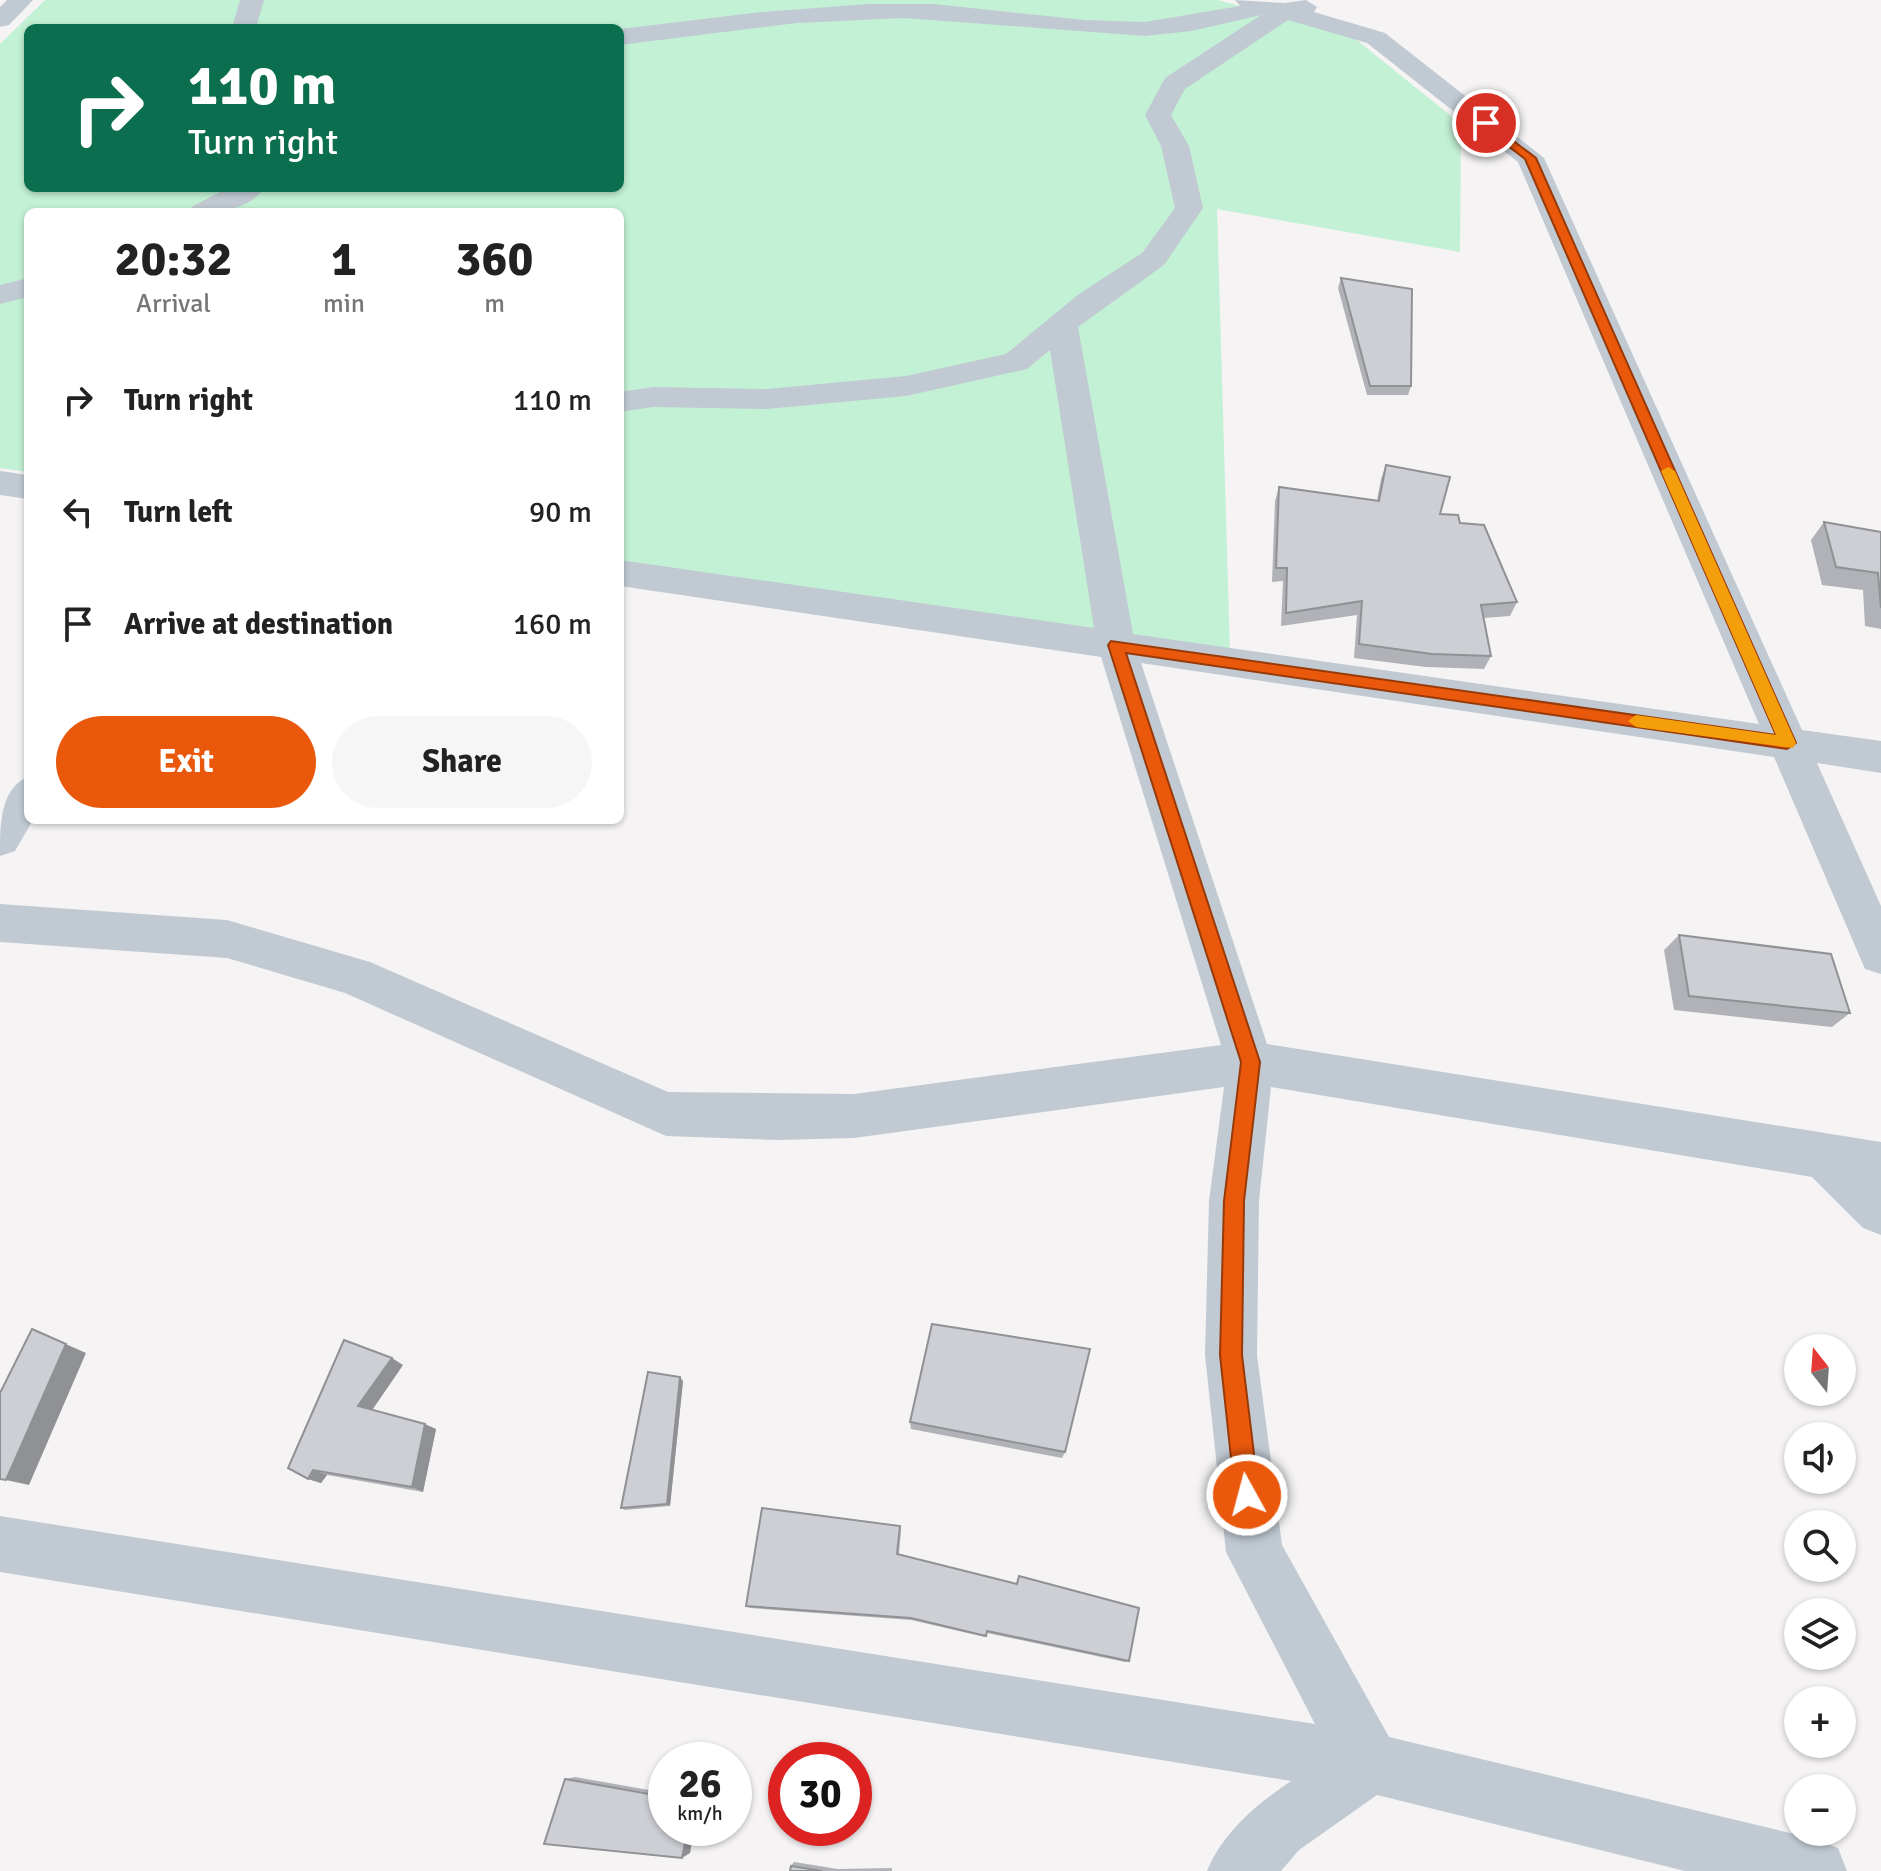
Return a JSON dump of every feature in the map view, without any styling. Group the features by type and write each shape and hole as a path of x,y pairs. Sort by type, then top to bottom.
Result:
{"street":[{"path":"0,20 21,0"},
{"path":"245,24 252,0"},
{"path":"624,36 787,16 904,11 984,14 1087,27 1149,29 1268,6 1337,0"},
{"path":"624,401 653,397 767,399 906,386 1016,362 1062,324 1153,259 1189,208 1175,146 1158,115 1174,84 1268,6"},
{"path":"1268,6 1376,38 1530,158 1881,955"},
{"path":"210,208 240,192"},
{"path":"0,295 24,288"},
{"path":"1062,324 1116,645 1250,1062 1234,1201 1231,1355 1254,1552 1370,1763"},
{"path":"0,483 24,486"},
{"path":"624,574 1881,757"},
{"path":"0,839 24,800"},
{"path":"0,923 227,939 241,943 354,976 666,1114 778,1118 854,1116 1250,1062 1881,1165"},
{"path":"1827,1158 1881,1211"},
{"path":"0,1544 1370,1763 1815,1871"},
{"path":"1239,1871 1277,1828 1370,1763"}],"green space":[{"path":"45,0 1218,0 1353,37 1461,124 1460,252 1217,209 1230,653 624,562 624,208 24,208 24,471 0,468 0,44"}],"building":[{"path":"1341,278 1412,289 1411,386 1370,386"},
{"path":"1386,465 1450,477 1440,514 1458,515 1460,523 1484,525 1517,602 1481,605 1491,656 1432,654 1359,644 1362,601 1286,613 1287,568 1276,568 1279,487 1379,501"},
{"path":"1824,522 1881,532 1881,608 1878,573 1836,567"},
{"path":"1679,935 1831,954 1850,1013 1689,996"},
{"path":"932,1324 1090,1349 1065,1452 910,1422"},
{"path":"32,1329 66,1344 6,1480 0,1479 0,1393"},
{"path":"344,1340 392,1358 358,1406 425,1424 412,1487 313,1470 308,1479 288,1468"},
{"path":"648,1372 680,1377 667,1504 621,1508"},
{"path":"762,1508 900,1526 897,1554 1017,1584 1019,1576 1139,1608 1129,1661 987,1631 986,1636 911,1618 746,1606"},
{"path":"565,1779 648,1794 648,1846 684,1846 682,1858 544,1844"},
{"path":"791,1866 822,1871 790,1871"}],"slow traffic":[{"path":"1636,721 1787,743 1668,471"}],"route":[{"path":"1247,1495 1231,1355 1234,1201 1250,1062 1116,645 1787,743 1530,158 1486,123"}]}
